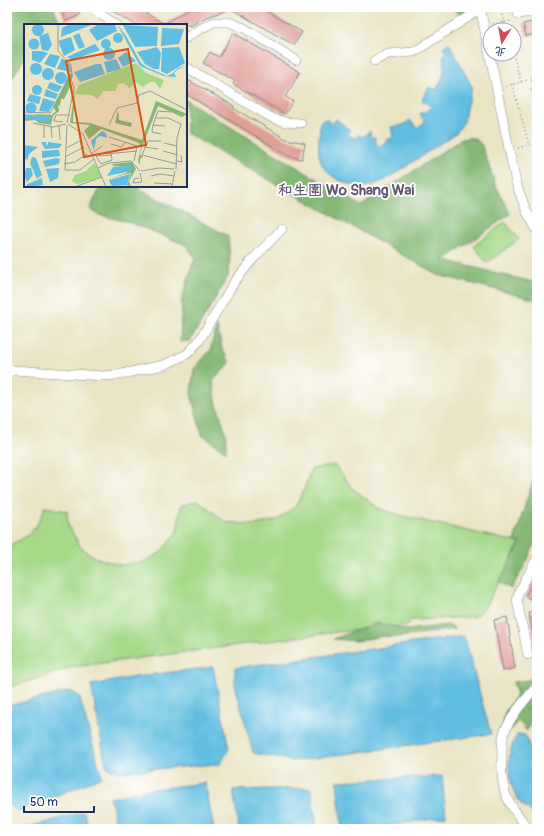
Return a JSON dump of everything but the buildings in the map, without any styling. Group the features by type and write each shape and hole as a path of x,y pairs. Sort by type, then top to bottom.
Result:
{"street":[{"path":"89,7 115,24"},
{"path":"374,61 388,54 414,52 480,8 516,183 526,210 537,230"},
{"path":"515,18 537,11"},
{"path":"187,37 206,25 222,21 230,22 244,28 296,60"},
{"path":"187,68 272,118 285,122 301,123"},
{"path":"7,373 14,370 102,376 117,375 164,365 187,354 199,341 235,280 282,229"},
{"path":"528,655 517,600 519,592 537,558"},
{"path":"529,829 516,814 506,797 501,774 502,750 504,732 518,708 537,686"}],"path":[{"path":"500,7 504,22 515,18"},
{"path":"515,62 521,82"},
{"path":"503,86 533,80 537,109"},
{"path":"512,84 529,145"},
{"path":"515,149 537,143"}],"green space":[{"path":"7,7 53,7 61,24 24,24 24,59 7,87"},
{"path":"449,7 472,7 461,14"},
{"path":"187,101 361,206 460,140 474,138 481,144 496,186 510,214 444,260 537,283 537,300 438,275 187,134"},
{"path":"101,187 139,187 138,188 228,236 230,258 228,277 190,341 180,342 182,298 195,257 186,245 129,222 99,215 90,209"},
{"path":"505,222 519,239 487,263 474,246"},
{"path":"217,326 222,349 230,363 213,381 216,401 226,434 226,452 202,435 191,394 194,369 210,351"},
{"path":"335,465 352,488 378,508 399,515 520,543 484,609 474,617 410,620 408,625 329,633 73,667 7,688 7,546 27,536 31,532 38,522 45,507 67,511 68,525 81,548 96,558 121,565 144,562 161,552 177,532 181,505 198,500 225,522 255,525 277,520 295,507 304,490 311,469"},
{"path":"537,467 537,538 527,561 511,589 499,582 520,543 514,541"},
{"path":"377,623 408,630 448,625 455,629 398,637 382,636 357,641 333,639"},
{"path":"537,657 537,711 525,710 532,715 527,731 518,720 513,728 502,729 505,712 517,695 513,682 529,680 536,671"}],"water":[{"path":"449,43 472,87 464,122 456,133 387,179 374,184 366,186 352,185 332,176 323,165 319,155 320,122 326,119 332,124 336,119 350,130 348,135 356,139 359,135 363,137 370,131 371,138 375,137 377,146 387,144 386,140 393,138 391,127 403,125 410,120 417,128 425,122 420,114 423,111 426,113 431,106 422,100 429,87 436,90 443,77 443,56 447,53 443,47"},
{"path":"464,636 491,734 293,761 253,753 235,684 235,668"},
{"path":"213,667 229,749 220,764 117,772 106,766 91,685 147,675"},
{"path":"70,691 79,696 102,777 18,811 7,804 7,706"},
{"path":"518,734 525,735 530,747 537,749 537,820 529,810 519,802 514,793 510,776 509,758 514,741"},
{"path":"442,776 446,816 369,829 342,829 337,781"},
{"path":"205,783 214,829 116,829 113,808 109,798 152,789"},
{"path":"311,788 317,829 239,829 233,790"},
{"path":"84,812 89,829 22,829"}],"district":[{"name":"和生圍 Wo Shang Wai","path":"346,190"}]}
